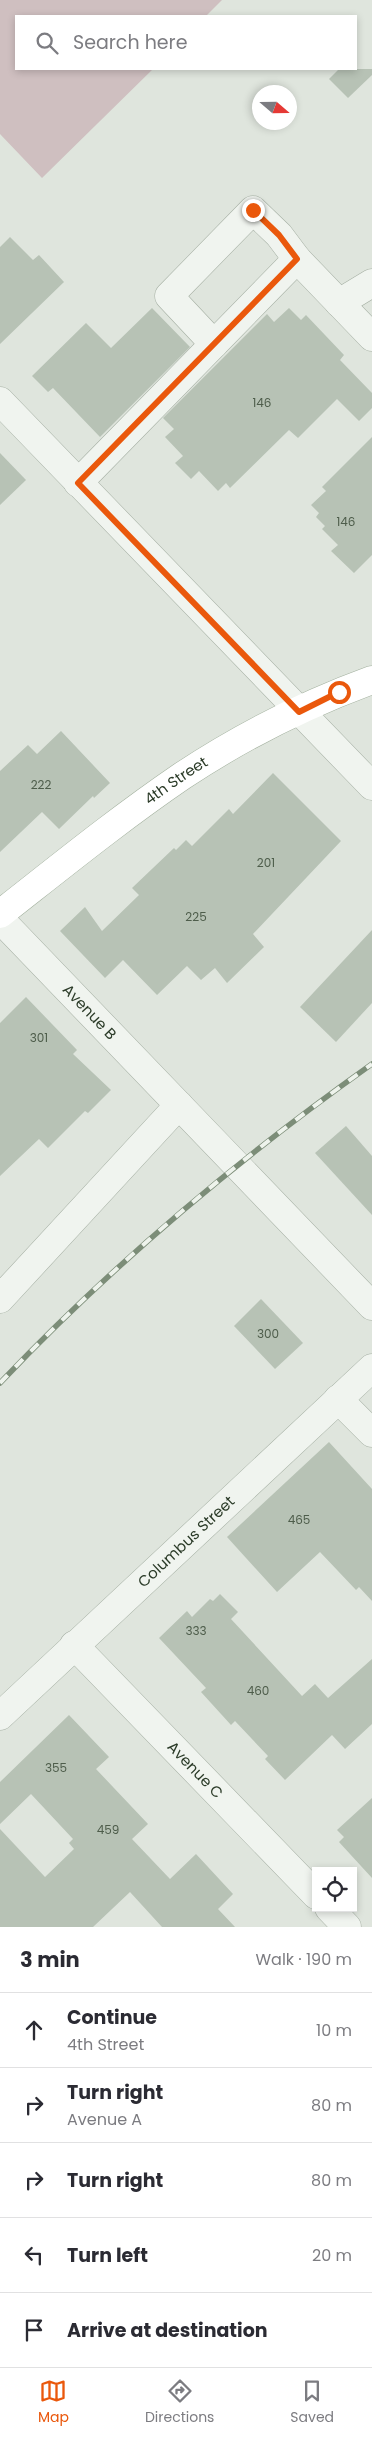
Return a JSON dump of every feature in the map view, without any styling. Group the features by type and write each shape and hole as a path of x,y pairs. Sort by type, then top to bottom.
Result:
{"main road":[{"name":"4th Street","path":"0,914 183,776 247,737 339,692 372,680"}],"street":[{"path":"214,344 169,296 253,210 279,235 297,259 372,337"},
{"path":"78,483 297,259"},
{"path":"339,303 372,283"},
{"path":"0,402 372,786"},
{"name":"Avenue B","path":"0,919 372,1306"},
{"path":"0,1299 179,1105"},
{"name":"Columbus Street","path":"0,1716 372,1368"},
{"path":"338,1399 372,1433"},
{"name":"Avenue C","path":"74,1646 312,1891"},
{"path":"333,1912 347,1927"}],"shaded area":[{"path":"0,0 222,0 207,15 15,15 15,70 152,70 42,178 0,134"}],"building":[{"path":"372,69 372,75 348,98 329,79 338,70"},
{"path":"10,237 33,260 39,255 64,282 0,344 0,247"},
{"path":"152,308 190,347 100,437 53,388 48,392 32,376 86,323 111,348"},
{"path":"289,308 301,320 306,315 344,355 340,360 372,393 372,408 359,421 337,399 298,438 289,430 230,488 226,483 218,491 199,471 191,479 175,463 183,456 165,437 174,429 163,418 267,314 274,322"},
{"path":"372,437 372,555 354,573 331,551 338,545 322,529 325,526 316,517 319,513 311,505 326,491 322,487"},
{"path":"0,453 26,480 0,505"},
{"path":"61,731 110,783 94,798 93,796 59,829 42,812 0,852 0,771 28,745 37,754"},
{"path":"273,773 341,841 253,934 264,947 227,983 215,968 201,980 187,966 157,995 123,960 105,978 60,931 85,907 102,931 139,895 132,888 174,848 176,850 186,840 192,846 229,809 233,814"},
{"path":"372,930 372,1003 336,1042 300,1007"},
{"path":"26,997 77,1050 73,1054 111,1090 88,1113 85,1111 48,1148 39,1139 0,1176 0,1023"},
{"path":"346,1126 372,1156 372,1215 315,1153"},
{"path":"261,1299 303,1343 275,1369 234,1326"},
{"path":"329,1442 372,1489 372,1601 359,1587 356,1590 320,1552 277,1592 227,1537"},
{"path":"220,1594 238,1612 231,1619 302,1696 315,1684 328,1698 372,1659 372,1724 345,1749 332,1735 285,1780 265,1759 268,1756 235,1721 231,1725 201,1692 206,1688 159,1638 187,1611 192,1617 210,1599 213,1601"},
{"path":"69,1715 109,1757 96,1769 148,1824 132,1839 170,1879 196,1854 233,1894 218,1909 235,1927 162,1927 130,1892 93,1927 0,1927 0,1829 45,1877 74,1849 69,1843 73,1839 31,1794 0,1824 0,1782"},
{"path":"372,1798 372,1878 339,1842 344,1837 337,1830"}],"railway":[{"path":"0,1383 87,1296 178,1214 273,1137 372,1064"}],"route":[{"path":"253,210 279,235 297,259 78,483 299,712 339,692"}]}
